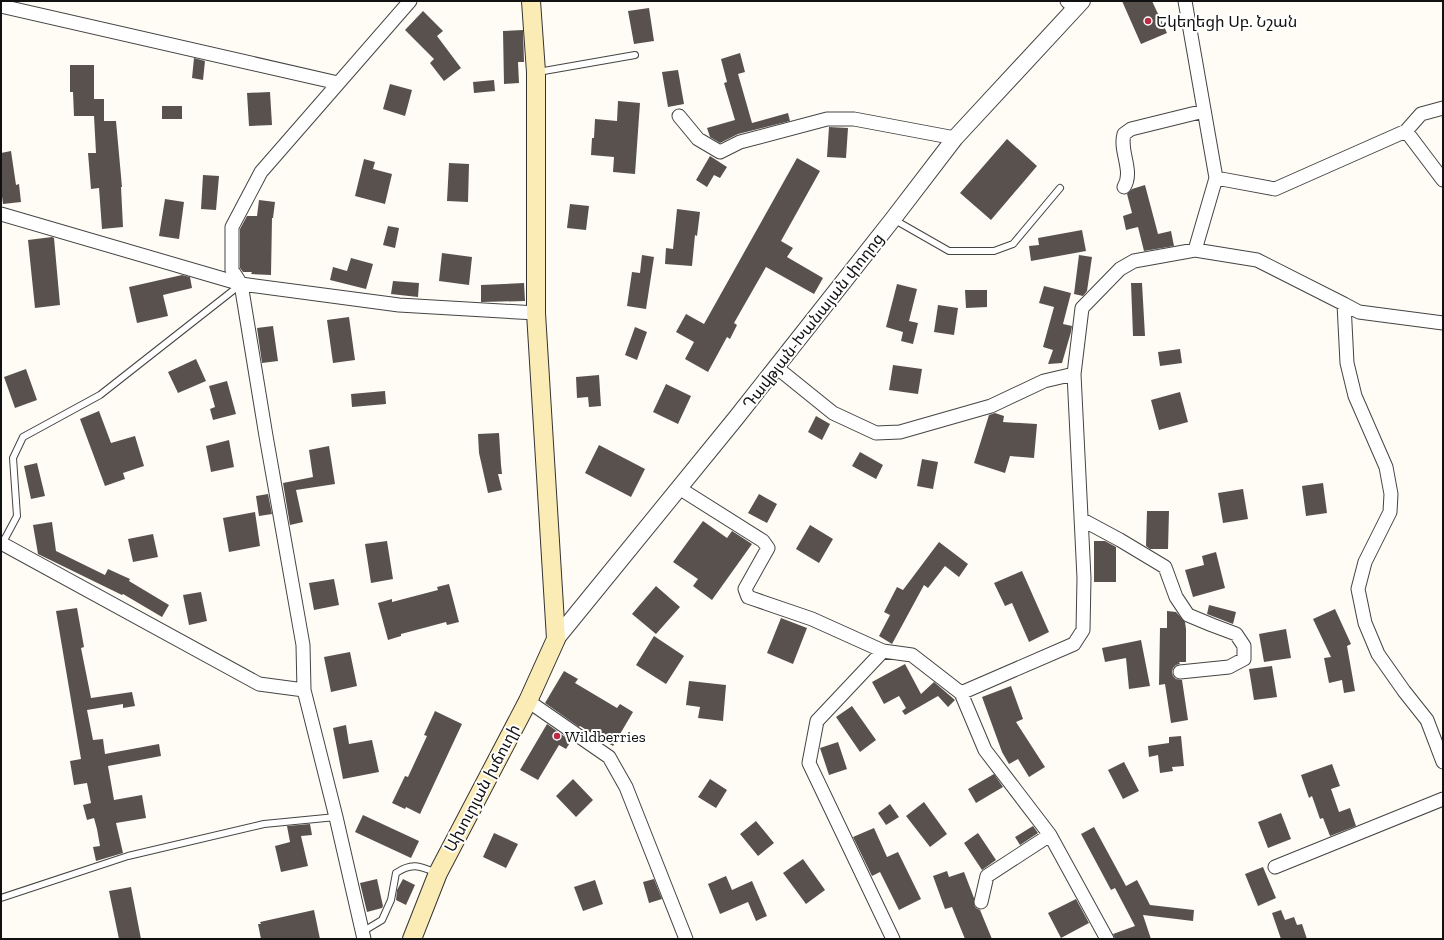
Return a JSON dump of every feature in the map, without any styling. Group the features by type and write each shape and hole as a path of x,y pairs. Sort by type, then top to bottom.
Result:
{"main road":[{"path":"531,1 536,72 536,313 556,639"},
{"name":"Ախուրյան խճուղի","path":"412,939 438,873 528,701 556,639"}],"street":[{"path":"363,936 336,817 304,690 303,645 267,444 241,284 232,270 232,227 261,172 410,1"},
{"path":"1185,1 1216,178 1195,250"},
{"name":"Դավթյան-Խանայան փողոց","path":"556,639 776,367 955,138 1075,3"},
{"path":"1,6 338,83"},
{"path":"1216,178 1275,189 1406,131 1421,114 1443,108"},
{"path":"1124,187 1128,181 1127,164 1122,142 1124,134 1131,129 1204,111"},
{"path":"679,116 698,139 720,152 740,142 827,119 854,119 955,138"},
{"path":"1406,131 1443,180"},
{"path":"1,214 241,284 400,305 536,313"},
{"path":"961,693 1074,644 1083,630 1084,578 1074,374 1082,308 1120,269 1134,261 1195,250 1257,260 1359,312 1443,323"},
{"path":"1344,304 1347,363 1355,396 1386,467 1392,494 1390,512 1365,562 1358,588 1365,623 1378,654 1427,720 1443,762"},
{"path":"776,367 833,413 876,433 900,432 991,406 1044,381 1074,374"},
{"path":"679,488 763,541 768,548 745,589 748,597 812,619 882,650 912,656 961,693 985,750 1050,835 1107,939"},
{"path":"1081,519 1165,567 1176,597 1188,615 1212,626 1236,634 1244,646 1244,659 1229,667 1180,672"},
{"path":"2,544 259,684 304,690"},
{"path":"882,650 817,721 808,763 893,939"},
{"path":"528,701 609,757 626,787 686,939"},
{"path":"1275,867 1443,800"},
{"path":"981,902 987,876 1050,835"}],"lane":[{"path":"536,72 635,55"},
{"path":"893,219 949,251 994,251 1013,244 1060,188"},
{"path":"2,544 17,516 13,458 23,437 100,395 241,284"},
{"path":"1,898 128,856 264,824 336,817"},
{"path":"363,936 382,920 391,900 396,873 405,867 419,866 438,873"}],"building":[{"name":"Եկեղեցի Սբ. Նշան","path":"1122,1 1152,1 1167,33 1141,44"},
{"path":"649,8 654,41 634,44 628,11"},
{"path":"423,11 443,31 437,36 461,68 444,81 430,63 434,59 405,30"},
{"path":"523,30 524,62 518,62 519,83 504,84 503,31"},
{"path":"740,53 745,72 738,74 752,123 788,113 790,121 738,134 720,143 710,137 707,128 735,120 724,83 727,82 721,59"},
{"path":"194,58 205,61 203,80 192,78"},
{"path":"70,65 94,65 94,99 104,99 104,121 116,121 122,187 123,227 102,229 99,188 91,189 88,153 96,153 94,116 74,116 73,92 70,92"},
{"path":"678,70 684,104 668,107 662,72"},
{"path":"494,80 495,91 474,93 473,82"},
{"path":"390,84 412,90 405,116 383,109"},
{"path":"270,92 272,125 249,126 247,93"},
{"path":"618,101 640,103 635,174 613,172 614,157 591,155 595,119 617,121"},
{"path":"162,106 182,106 182,119 162,119"},
{"path":"829,127 848,128 846,158 827,157"},
{"path":"1007,139 1037,166 991,220 960,193"},
{"path":"11,151 16,185 19,184 21,202 3,204 1,189 1,153"},
{"path":"710,156 727,167 720,178 714,175 707,187 696,180"},
{"path":"797,158 820,171 781,241 793,248 787,257 823,278 814,294 766,267 734,323 737,325 730,339 727,337 708,372 685,359 694,342 676,332 686,314 704,324"},
{"path":"364,159 375,162 373,169 392,174 385,204 355,196"},
{"path":"449,163 469,164 468,202 447,201"},
{"path":"203,175 219,176 216,210 201,209"},
{"path":"1145,185 1158,234 1171,231 1174,246 1144,251 1138,227 1126,230 1123,216 1132,213 1127,194 1132,189"},
{"path":"165,199 184,202 179,239 159,236"},
{"path":"259,200 275,202 272,218 271,275 251,274 252,272 243,272 240,268 240,229 247,216 257,216"},
{"path":"570,204 589,206 586,230 567,228"},
{"path":"677,209 700,212 697,236 695,235 692,266 665,264 666,248 673,249"},
{"path":"388,226 399,228 395,248 383,245"},
{"path":"1082,230 1086,251 1031,261 1029,246 1039,245 1038,238"},
{"path":"54,238 60,305 35,308 28,240"},
{"path":"442,253 472,257 469,285 439,281"},
{"path":"642,255 654,257 646,309 627,306 632,272 640,273"},
{"path":"1079,255 1092,257 1087,291 1083,296 1074,294"},
{"path":"351,258 373,264 366,289 330,280 333,267 347,271"},
{"path":"182,275 190,277 192,288 163,295 168,316 137,323 129,287"},
{"path":"393,281 419,283 418,297 391,294"},
{"path":"524,283 525,301 481,302 481,285"},
{"path":"1131,283 1142,283 1145,336 1133,336"},
{"path":"897,284 917,289 909,321 918,323 913,344 901,341 903,332 886,327"},
{"path":"1044,286 1071,293 1063,324 1072,326 1062,363 1048,364 1053,350 1043,347 1054,307 1039,303"},
{"path":"965,290 987,290 987,307 966,308"},
{"path":"938,305 958,308 954,335 934,332"},
{"path":"349,317 355,360 333,363 327,320"},
{"path":"273,326 278,361 262,363 257,328"},
{"path":"635,327 647,332 637,360 625,355"},
{"path":"1180,349 1182,363 1160,366 1158,352"},
{"path":"196,359 206,381 178,393 168,372"},
{"path":"893,365 922,369 918,394 889,390"},
{"path":"26,369 37,400 15,408 4,377"},
{"path":"599,375 601,406 589,407 588,397 577,398 576,377"},
{"path":"227,381 236,414 213,420 210,409 215,407 209,386"},
{"path":"666,384 691,396 678,424 653,412"},
{"path":"385,391 386,404 352,407 351,394"},
{"path":"1180,392 1188,422 1159,430 1151,400"},
{"path":"99,411 111,443 135,436 144,466 123,473 125,479 105,486 80,419"},
{"path":"995,413 1004,416 1003,422 1037,424 1034,458 1010,456 1005,473 974,463 989,415"},
{"path":"816,416 830,424 822,440 808,432"},
{"path":"499,433 502,474 498,474 502,490 488,493 479,453 478,434"},
{"path":"229,440 234,467 211,472 206,446"},
{"path":"599,445 645,469 631,497 585,473"},
{"path":"329,446 335,484 296,490 303,522 290,525 283,483 313,477 309,450"},
{"path":"860,452 883,465 876,479 852,466"},
{"path":"922,459 938,462 933,489 917,486"},
{"path":"37,463 45,496 31,499 24,466"},
{"path":"1323,483 1327,513 1306,516 1302,486"},
{"path":"1243,489 1248,519 1223,523 1218,493"},
{"path":"268,494 272,514 259,516 256,496"},
{"path":"759,494 777,504 767,523 748,513"},
{"path":"1147,511 1169,511 1168,549 1150,549 1146,546"},
{"path":"255,512 260,546 229,552 223,518"},
{"path":"703,521 727,538 732,531 752,544 712,600 693,586 698,579 673,562"},
{"path":"52,522 56,551 105,575 108,569 130,579 129,581 169,605 162,617 123,594 122,595 38,554 33,525"},
{"path":"810,525 833,539 819,563 796,549"},
{"path":"153,534 158,557 133,562 128,539"},
{"path":"387,541 393,579 371,583 365,544"},
{"path":"1094,541 1105,541 1116,547 1116,582 1094,582"},
{"path":"939,542 968,564 959,577 945,566 928,588 924,585 892,644 879,636 890,615 884,612 897,587 903,590"},
{"path":"1216,552 1225,588 1193,597 1185,570 1204,565 1202,556"},
{"path":"1022,571 1049,632 1029,642 1012,603 1005,606 994,583"},
{"path":"334,579 339,605 314,610 309,583"},
{"path":"449,584 459,622 447,625 446,622 401,634 401,636 388,640 378,603 392,599 392,602 438,590 437,587"},
{"path":"656,586 680,607 656,634 632,614"},
{"path":"201,592 207,621 189,625 183,595"},
{"path":"1209,605 1236,612 1233,624 1207,614"},
{"path":"77,608 84,647 81,648 91,698 132,692 135,706 123,708 123,704 87,710 93,740 103,739 105,754 159,744 161,756 108,766 114,800 142,795 146,818 116,823 123,853 96,861 93,847 100,846 97,829 94,818 87,820 83,805 91,803 87,783 74,785 70,761 81,759 56,611"},
{"path":"1335,609 1351,644 1347,646 1355,691 1344,693 1342,680 1329,683 1324,658 1331,657 1313,619"},
{"path":"1167,611 1176,612 1185,622 1186,629 1186,662 1179,662 1180,664 1173,668 1172,672 1176,679 1182,680 1188,720 1171,723 1165,684 1159,685 1160,628 1167,628"},
{"path":"781,618 807,628 793,664 767,653"},
{"path":"1286,629 1291,658 1264,662 1259,634"},
{"path":"654,636 684,656 666,684 636,665"},
{"path":"1141,640 1150,686 1129,689 1126,658 1105,662 1102,648"},
{"path":"350,652 357,686 331,692 324,657"},
{"path":"905,664 921,694 934,682 955,700 948,707 938,696 905,715 902,711 906,708 899,696 884,704 872,682"},
{"path":"1272,666 1277,697 1254,700 1249,669"},
{"path":"564,671 578,679 575,683 617,708 620,704 633,712 613,746 580,726 579,727 545,703"},
{"path":"689,681 726,685 723,721 698,718 700,707 686,705"},
{"path":"1011,686 1023,719 1016,722 1045,767 1029,777 1018,759 1009,764 1002,752 982,697"},
{"path":"852,706 876,740 860,752 836,717"},
{"path":"435,711 462,724 420,814 406,807 405,809 392,803 405,776 408,777 427,736 424,735"},
{"path":"547,724 571,741 566,749 559,745 538,780 520,770"},
{"path":"346,725 349,744 372,740 379,772 343,779 333,728"},
{"path":"1181,736 1184,766 1172,767 1173,771 1160,773 1158,755 1149,757 1148,746 1169,743 1169,737"},
{"path":"838,742 847,769 829,775 820,748"},
{"path":"1124,762 1139,791 1123,799 1108,770"},
{"path":"1332,764 1340,786 1331,789 1339,812 1350,808 1356,826 1330,836 1323,818 1320,819 1312,796 1309,798 1301,775"},
{"path":"994,774 1003,787 976,803 968,789"},
{"path":"573,779 593,800 576,817 556,796"},
{"path":"710,779 727,790 716,808 698,797"},
{"path":"924,802 947,834 930,847 906,816"},
{"path":"890,804 899,817 886,825 878,813"},
{"path":"1281,813 1291,839 1268,848 1258,822"},
{"path":"363,815 419,841 411,858 355,832"},
{"path":"756,821 774,843 758,856 740,834"},
{"path":"310,824 312,835 301,836 308,866 281,872 275,846 290,842 287,826"},
{"path":"1033,826 1038,833 1020,845 1015,837"},
{"path":"1094,827 1126,886 1137,880 1150,905 1194,910 1193,921 1143,915 1151,939 1115,939 1113,934 1135,926 1115,888 1111,890 1081,834"},
{"path":"874,828 887,857 898,852 921,899 899,910 880,872 872,876 853,837"},
{"path":"494,833 518,844 506,868 483,857"},
{"path":"978,833 996,860 982,870 964,843"},
{"path":"803,859 825,890 806,904 783,873"},
{"path":"1263,867 1276,898 1258,906 1245,874"},
{"path":"947,871 949,877 964,872 974,898 974,905 980,910 992,939 965,939 952,907 945,909 933,876"},
{"path":"726,876 732,890 752,881 767,916 756,921 748,902 720,914 708,884"},
{"path":"377,879 383,906 382,908 367,912 360,883"},
{"path":"403,879 415,885 406,905 396,900 397,890"},
{"path":"654,879 662,899 649,903 643,882"},
{"path":"595,880 603,904 583,911 574,887"},
{"path":"131,887 141,939 119,939 109,891"},
{"path":"1076,899 1089,923 1061,938 1048,913"},
{"path":"314,910 320,939 261,939 258,924 261,924 260,922"},
{"path":"1281,910 1285,920 1294,917 1297,925 1302,924 1307,939 1281,939 1272,913"}],"place":[{"name":"Եկեղեցի Սբ. Նշան","path":"1148,21"},
{"name":"Wildberries","path":"557,736"}]}
